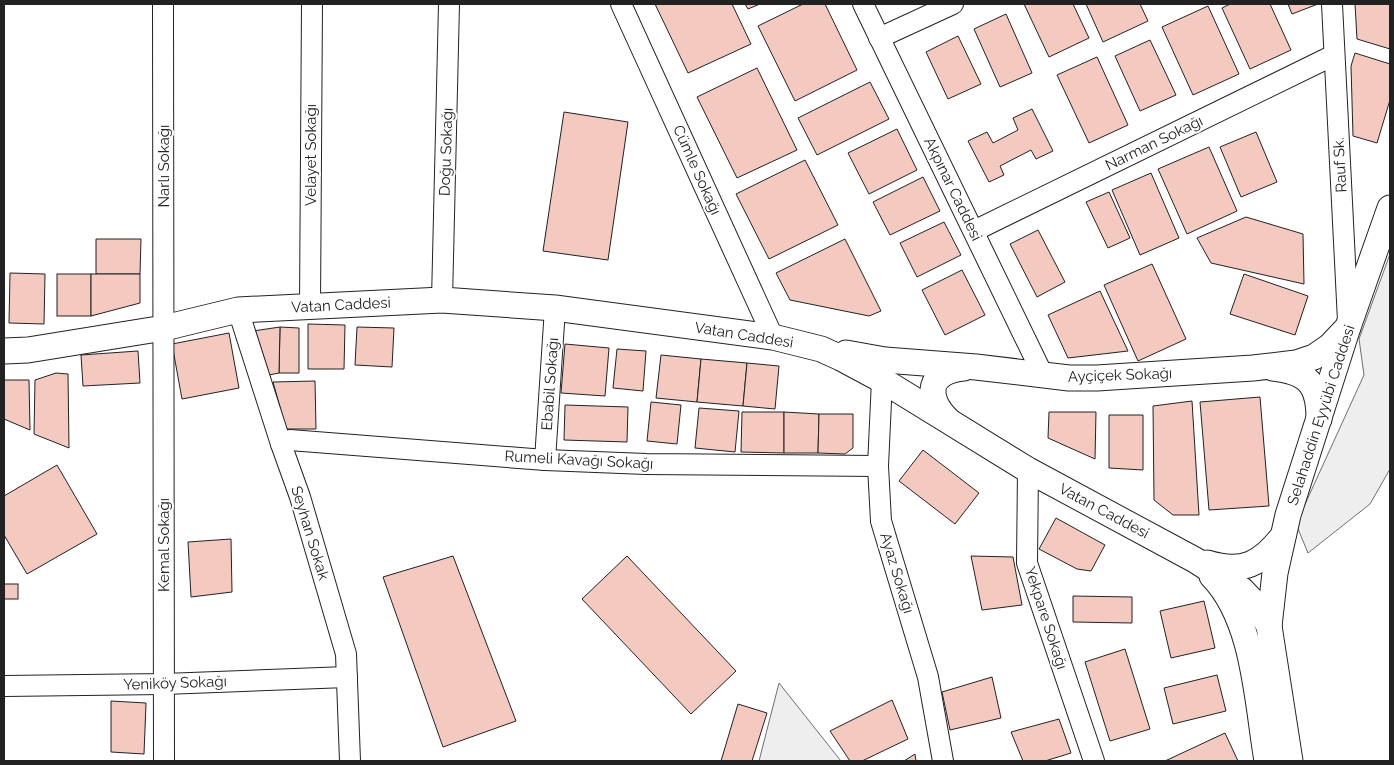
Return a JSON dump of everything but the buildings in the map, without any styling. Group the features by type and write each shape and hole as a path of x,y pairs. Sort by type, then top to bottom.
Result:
{"street":[{"name":"Narlı Sokağı","path":"163,4 164,328"},
{"name":"Velayet Sokağı","path":"310,305 312,4"},
{"name":"Doğu Sokağı","path":"442,300 449,4"},
{"name":"Cümle Sokağı","path":"621,4 773,337"},
{"name":"Akpınar Caddesi","path":"862,4 1043,375"},
{"path":"879,38 953,4"},
{"name":"Rauf Sk.","path":"1332,4 1348,327"},
{"name":"Narman Sokağı","path":"974,231 1334,55"},
{"name":"Selahaddin Eyyübi Caddesi","path":"1269,626 1283,536 1348,327 1390,208"},
{"name":"Vatan Caddesi","path":"4,351 28,350 164,328 238,310 442,300 555,308 773,337 821,349 882,380 1028,470 1195,560 1242,590 1258,607 1269,626 1290,761"},
{"name":"Ebabil Sokağı","path":"545,460 555,308"},
{"name":"Seyhan Sokak","path":"238,310 280,444 300,498 346,654 350,761"},
{"name":"Ayçiçek Sokağı","path":"821,349 885,360 976,367 1043,375 1097,378 1253,368 1296,363 1314,357 1330,346 1348,327"},
{"name":"Kemal Sokağı","path":"164,328 164,761"},
{"path":"953,424 935,406 932,392 934,386 945,372 976,367"},
{"path":"1253,368 1289,370 1300,374 1309,381 1319,404 1319,422"},
{"name":"Ayaz Sokağı","path":"882,380 878,466 881,522 928,677 943,761"},
{"name":"Rumeli Kavağı Sokağı","path":"280,444 290,440 545,460 646,464 878,466"},
{"name":"Yekpare Sokağı","path":"1028,470 1027,563 1094,761"},
{"path":"1195,560 1221,567 1252,564 1269,554 1283,536"},
{"path":"1195,560 1214,578 1226,595 1244,632 1267,761"},
{"name":"Yeniköy Sokağı","path":"4,686 164,684 347,677"}],"shaded area":[{"path":"1390,254 1390,469 1370,504 1308,553 1296,524 1364,375 1359,339"},
{"path":"779,683 841,761 759,761"}]}
